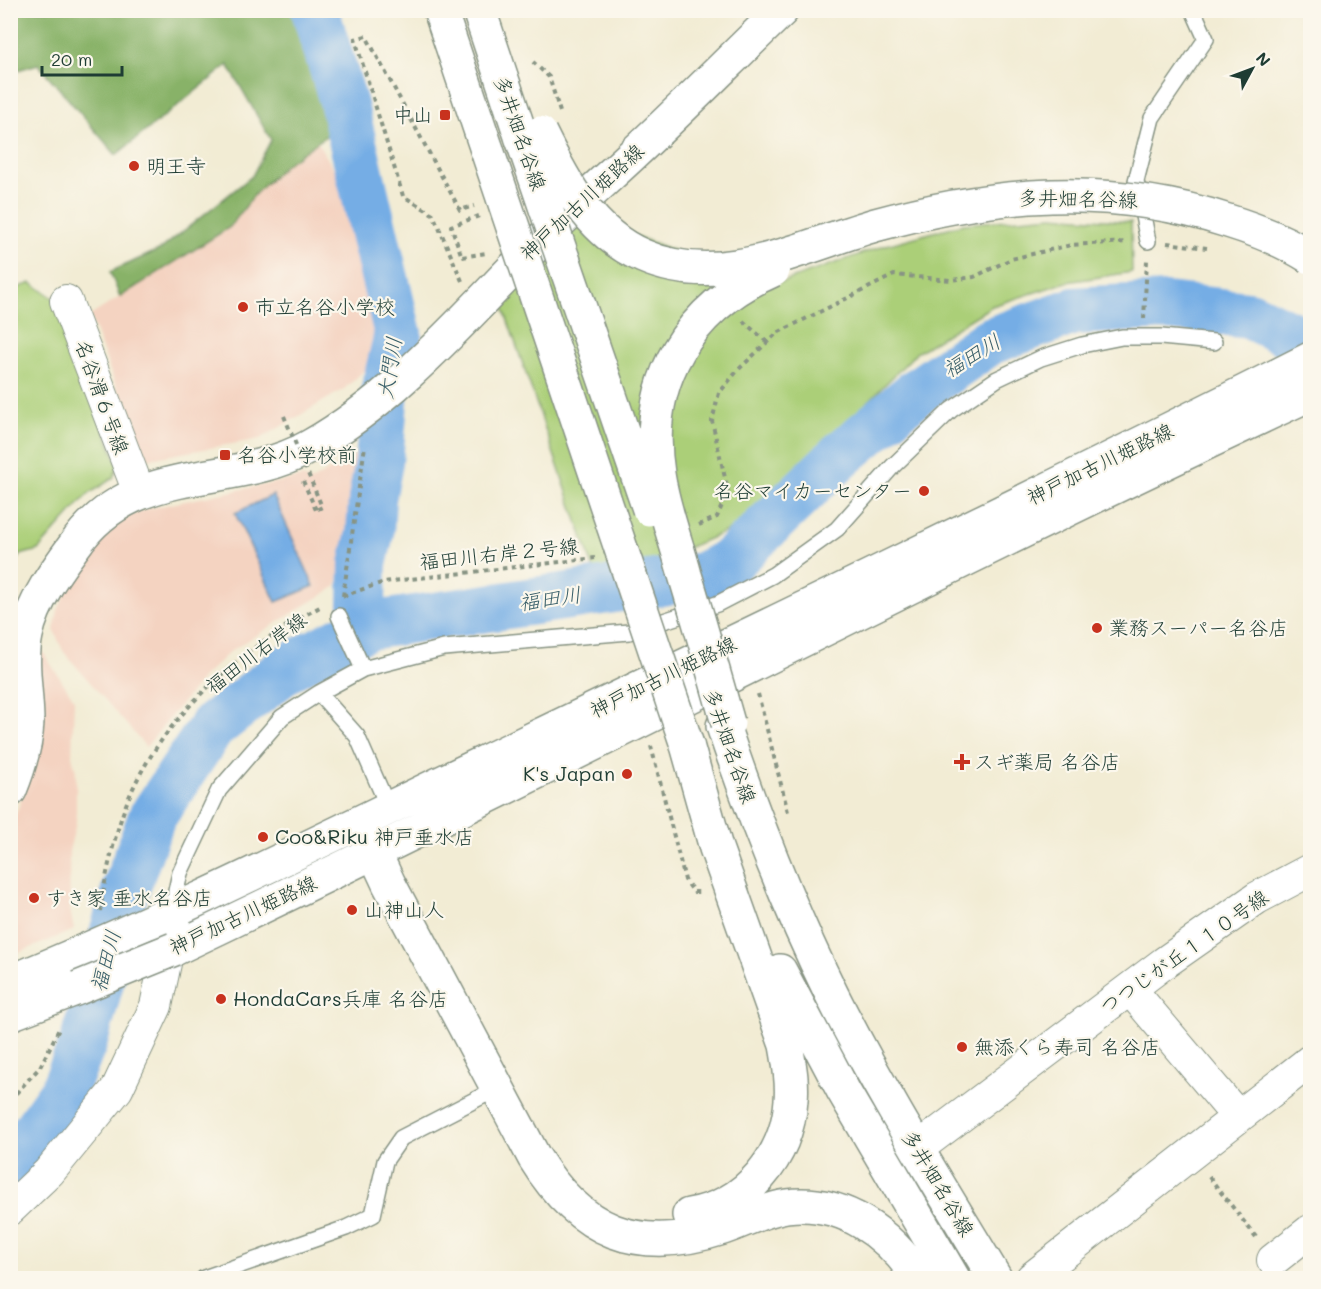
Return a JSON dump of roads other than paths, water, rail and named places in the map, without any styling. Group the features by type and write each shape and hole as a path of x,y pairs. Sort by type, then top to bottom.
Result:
{"street":[{"name":"多井畑名谷線","path":"440,10 687,745 723,844 797,1008 953,1278"},
{"name":"多井畑名谷線","path":"479,10 531,136 726,725 744,789 785,892 833,996 918,1149 995,1278"},
{"path":"489,10 531,136 596,223 618,242 634,251 670,265 698,270 727,269 759,262 874,226"},
{"name":"神戸加古川姫路線","path":"10,790 22,758 27,724 17,662 28,626 55,573 97,520 139,492 169,482 277,461 307,448 375,403 408,375 571,210 782,10"},
{"name":"多井畑名谷線","path":"874,226 934,210 994,198 1104,195 1154,201 1214,216 1273,236 1311,257"},
{"path":"726,725 658,474 655,436 663,386 682,341 702,317 726,296 754,278 874,226"},
{"name":"名谷滑６号線","path":"66,301 139,492"},
{"name":"神戸加古川姫路線","path":"10,1014 174,949 375,853 1201,429 1311,359"},
{"name":"神戸加古川姫路線","path":"10,982 83,953 176,911 633,693 1201,429 1311,394"},
{"path":"498,1088 549,1165 589,1197 615,1210 671,1218 698,1214 746,1191 764,1172 778,1150 791,1101 791,1074 786,1045 719,859 687,745"},
{"path":"375,816 375,853 388,884 551,1185 572,1207 593,1222 620,1233 670,1239 698,1235 785,1206 807,1205 831,1208 854,1216 875,1229 897,1249 919,1278"},
{"name":"つつじが丘１１０号線","path":"918,1149 1130,989 1257,898 1311,870"},
{"path":"10,1209 49,1172 117,1089 156,1006 176,911"},
{"path":"1130,989 1238,1118"},
{"path":"1032,1278 1311,1061"},
{"path":"1273,1260 1311,1231"}],"lane":[{"path":"1148,241 1136,181 1152,118 1206,39 1193,10"},
{"path":"176,911 176,891 180,873 219,790 282,717 319,693 363,669 444,648 628,632 717,604 774,575 837,529 892,467 951,410 997,379 1041,358 1082,345 1122,338 1161,337 1214,342"},
{"path":"339,616 363,669"},
{"path":"319,693 357,736 375,816"},
{"path":"204,1278 346,1228 373,1215 385,1161 401,1138 498,1088"}],"water":[{"path":"273,495 314,586 276,602 235,513"}],"waterway":[{"name":"大門川","path":"315,10 343,101 398,334 385,389 379,462 372,499 370,533 363,564 362,604 368,626"},
{"name":"福田川","path":"10,1166 63,1092 84,1041 124,894 152,817 212,727 289,667 368,626 702,576 731,561 841,455 914,394 990,341 1074,311 1166,306 1249,315 1310,344"}],"place":[{"name":"中山","path":"445,115"},
{"name":"明王寺","path":"134,166"},
{"name":"市立名谷小学校","path":"243,307"},
{"name":"名谷小学校前","path":"225,455"},
{"name":"名谷マイカーセンター","path":"924,491"},
{"name":"業務スーパー名谷店","path":"1097,628"},
{"name":"スギ薬局 名谷店","path":"962,762"},
{"name":"K's Japan","path":"627,774"},
{"name":"Coo&Riku 神戸垂水店","path":"263,837"},
{"name":"すき家 垂水名谷店","path":"34,898"},
{"name":"山神山人","path":"352,910"},
{"name":"HondaCars兵庫 名谷店","path":"221,999"},
{"name":"無添くら寿司 名谷店","path":"962,1047"}]}
